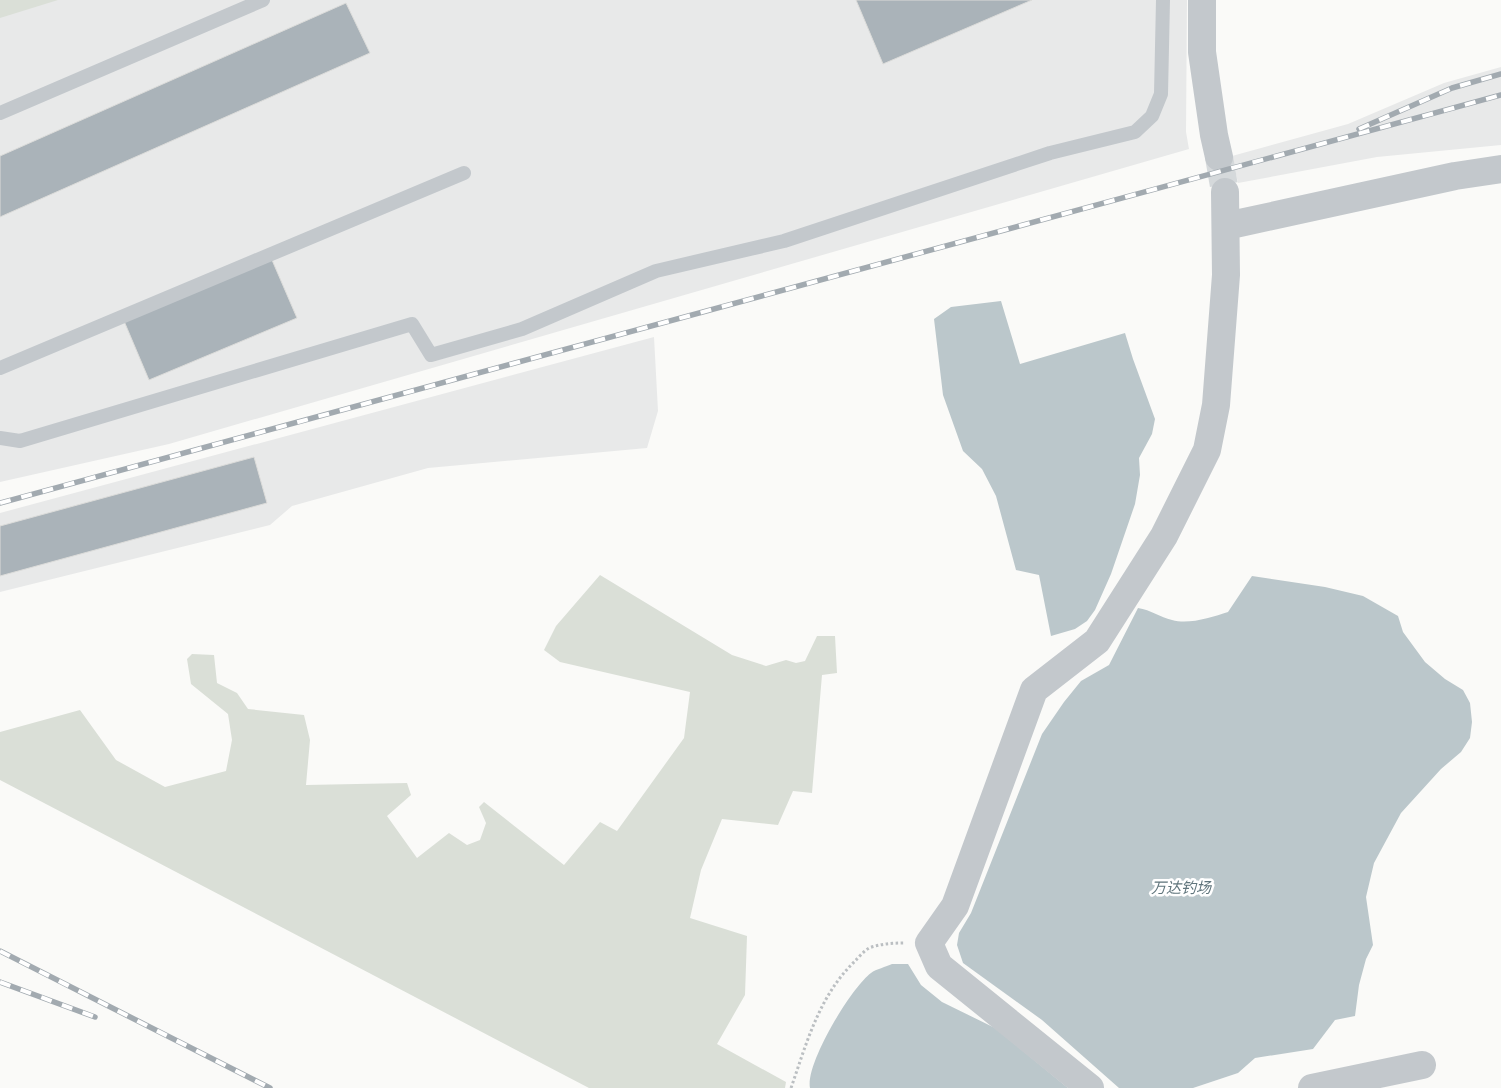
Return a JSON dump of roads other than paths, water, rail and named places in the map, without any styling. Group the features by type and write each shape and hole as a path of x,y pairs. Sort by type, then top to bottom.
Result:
{"street":[{"path":"1202,0 1202,52 1219,157"},
{"path":"1226,226 1455,176 1501,169"},
{"path":"1090,1088 939,966 929,944 955,906 1034,690 1097,641 1164,536 1208,450 1216,406 1226,275 1225,192"},
{"path":"1312,1088 1422,1065"}],"lane":[{"path":"0,112 263,0"},
{"path":"0,438 20,442 412,324 431,355 522,329 656,271 784,241 1050,153 1135,132 1152,116 1161,94 1163,0"},
{"path":"0,368 464,173"}],"water":[{"path":"1001,301 1020,364 1125,333 1155,419 1152,434 1139,458 1140,475 1135,504 1111,574 1095,610 1087,621 1075,629 1051,636 1039,575 1016,570 996,496 982,469 963,451 943,395 934,319 951,307"},
{"name":"万达钓场","path":"1252,576 1325,587 1363,596 1398,616 1403,632 1425,662 1445,679 1463,690 1470,703 1472,722 1470,738 1461,752 1441,769 1401,813 1374,863 1366,897 1373,945 1366,959 1359,985 1355,1016 1335,1020 1313,1049 1255,1058 1238,1073 1193,1088 1119,1088 1042,1020 963,963 957,945 959,933 971,913 1042,734 1081,681 1109,665 1138,608 1168,619 1186,622 1215,616 1228,612"},
{"path":"892,964 908,964 921,985 942,1002 995,1028 1068,1088 810,1088 810,1077 822,1045 852,994 871,973"}],"tunnel":[{"path":"1219,157 1225,192"}],"railway":[{"path":"1359,129 1452,88 1501,74"},
{"path":"0,503 1501,95"},
{"path":"0,951 270,1088"},
{"path":"0,982 95,1017"}]}
